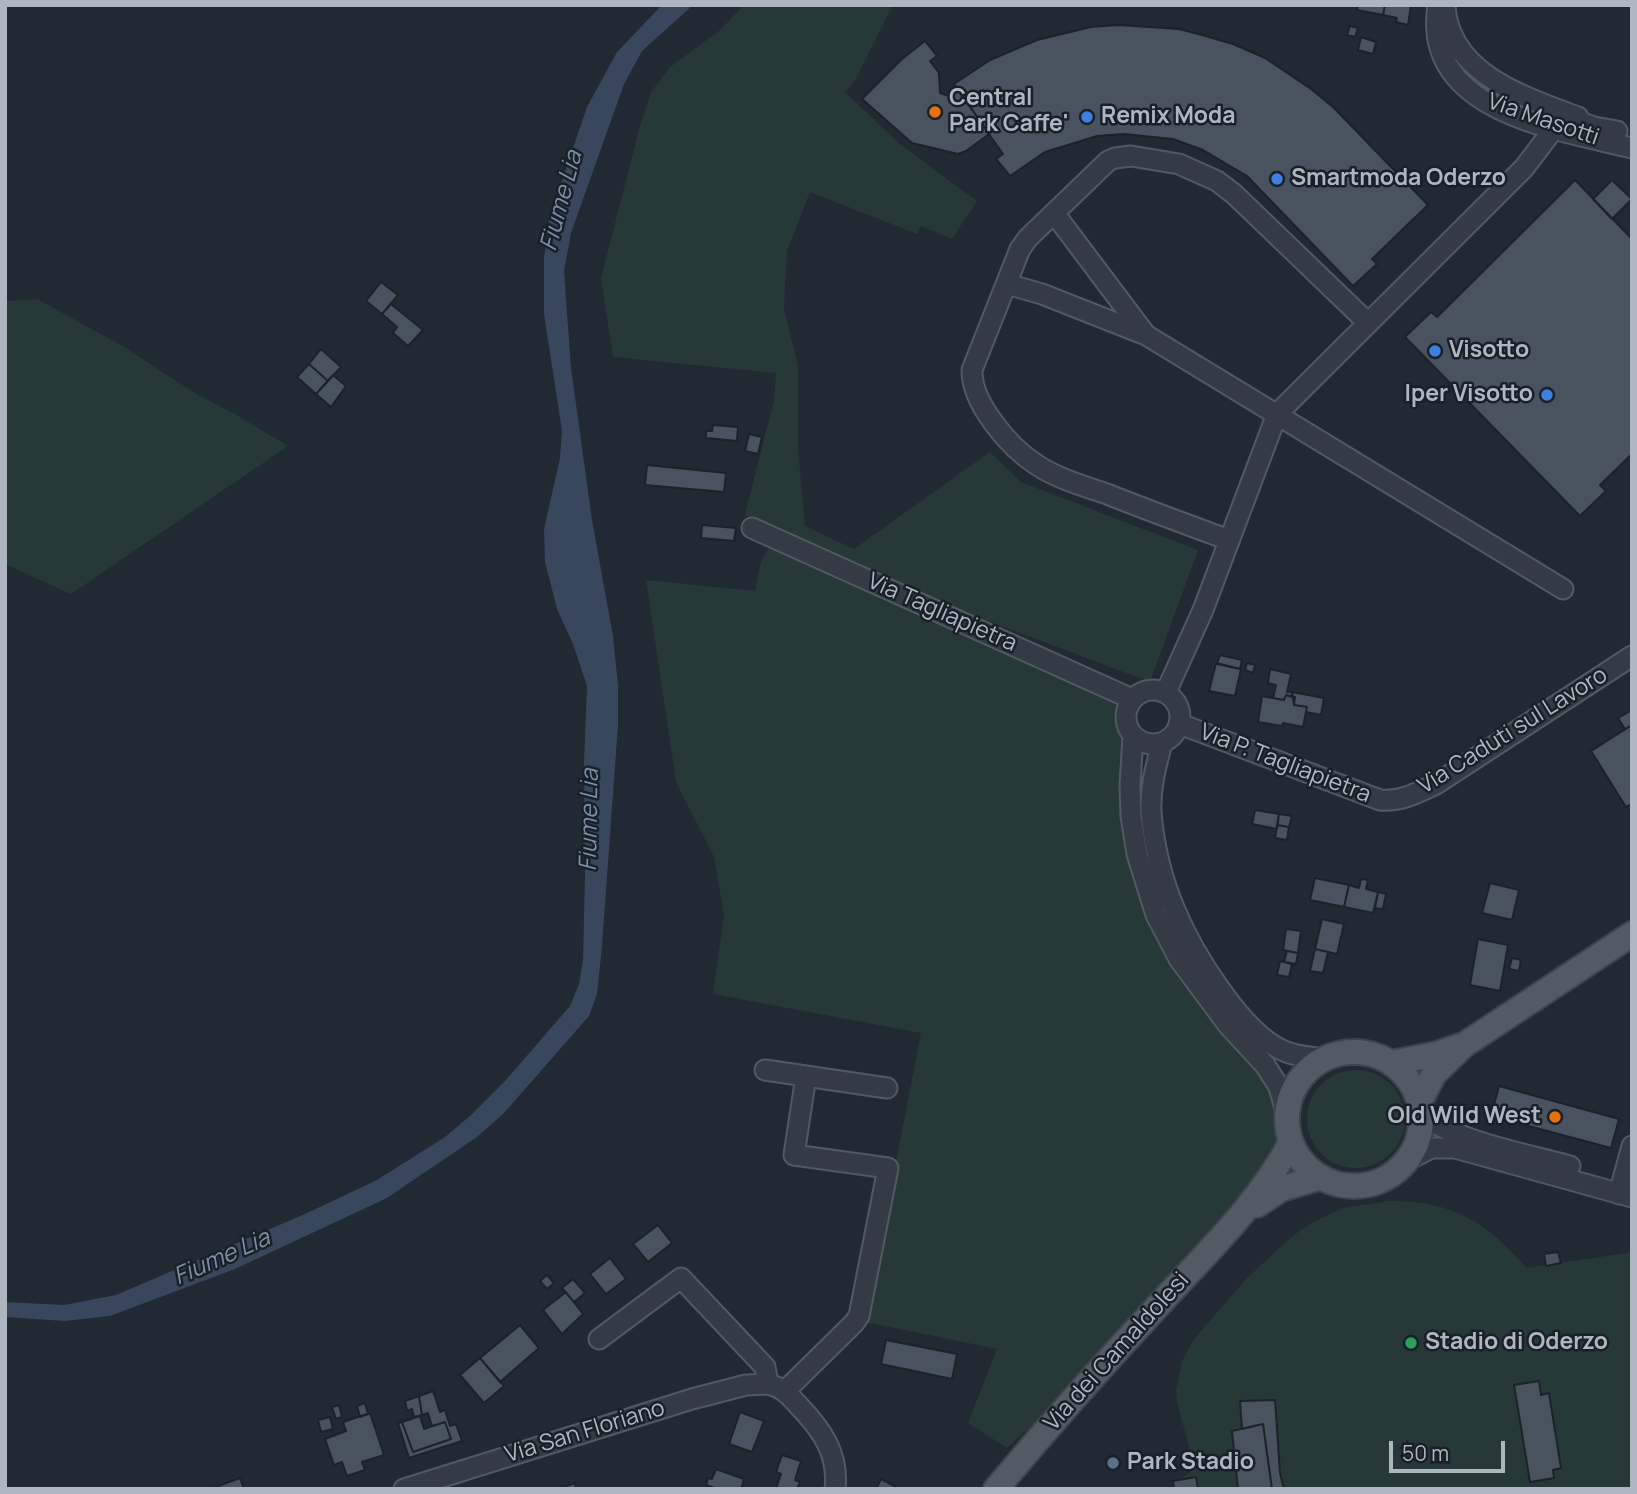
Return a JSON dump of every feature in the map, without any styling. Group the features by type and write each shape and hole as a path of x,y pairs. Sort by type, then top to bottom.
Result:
{"main road":[{"path":"1420,1108 1413,1088 1391,1063 1359,1052 1342,1053 1310,1068 1298,1082 1290,1098 1287,1115 1291,1142 1303,1162 1321,1177 1340,1185 1360,1186 1380,1181 1398,1170 1411,1154 1419,1136 1420,1108 1434,1074 1464,1045 1632,934"},
{"path":"1391,1063 1437,1054 1464,1045"},
{"name":"Via dei Camaldolesi","path":"996,1489 1119,1348 1239,1217 1269,1179 1291,1142"},
{"name":"Via dei Camaldolesi","path":"1239,1217 1281,1189 1321,1177"}],"street":[{"name":"Via Masotti","path":"1438,5 1435,30 1440,52 1450,72 1479,99 1502,111 1632,148"},
{"name":"Via Masotti","path":"1445,5 1447,23 1454,40 1462,54 1482,73 1569,113 1625,133"},
{"path":"1166,692 1203,610 1276,414 1524,168 1562,118 1625,133"},
{"path":"1229,540 1054,474 1021,453 1001,431 978,395 972,379 972,370 1020,248 1108,161 1130,156 1179,164 1217,181 1234,194 1367,322"},
{"path":"1054,213 1146,335"},
{"path":"1007,284 1042,294 1146,335 1563,589"},
{"name":"Via Tagliapietra","path":"752,528 1132,699"},
{"name":"Via Caduti sul Lavoro","path":"1391,801 1436,784 1632,656"},
{"path":"1147,690 1166,692 1177,702 1180,724 1176,732 1162,743 1146,744 1128,730 1125,715 1132,699 1147,690"},
{"name":"Via P. Tagliapietra","path":"1180,724 1380,800 1391,801"},
{"path":"1133,736 1131,816 1137,854 1156,915 1179,960 1228,1025 1265,1065 1279,1087 1287,1115"},
{"path":"1162,743 1151,786 1151,813 1156,848 1174,909 1197,953 1236,1011 1265,1040 1283,1051 1326,1059"},
{"path":"765,1070 887,1088"},
{"path":"777,1388 855,1323 859,1316 888,1168 794,1155 806,1076"},
{"path":"1420,1108 1434,1125 1453,1133 1626,1189"},
{"path":"1626,1189 1632,1146"},
{"path":"1404,1162 1419,1152 1432,1148 1455,1148 1626,1189"},
{"path":"599,1339 681,1278 765,1367 777,1388 817,1424 834,1460 835,1489"},
{"name":"Via San Floriano","path":"404,1489 692,1399 746,1385 777,1388"}],"shaded area":[{"path":"744,5 893,5 856,79 845,92 900,144 977,201 952,239 921,226 917,234 810,192 787,251 784,308 798,367 798,448 805,526 854,549 990,452 1021,482 1198,550 1150,682 959,610 745,515 774,400 776,373 613,357 601,278 651,92 670,67 719,31"},
{"path":"37,299 121,345 198,395 288,446 71,594 5,564 5,301"},
{"path":"775,538 1129,703 1125,715 1130,785 1156,915 1287,1115 1291,1142 1119,1347 1007,1448 968,1423 997,1349 865,1322 921,1033 713,994 724,915 714,857 676,782 646,580 755,591 761,561"},
{"path":"1356,1070 1375,1073 1391,1084 1402,1100 1405,1119 1402,1138 1391,1154 1375,1165 1356,1168 1337,1165 1321,1154 1310,1138 1307,1119 1310,1100 1321,1084 1337,1073"},
{"name":"Stadio di Oderzo","path":"1389,1201 1431,1205 1466,1217 1497,1238 1527,1268 1632,1252 1632,1489 1174,1489 1173,1481 1179,1480 1195,1468 1176,1391 1182,1361 1194,1339 1246,1279 1290,1238 1311,1223 1343,1208"}],"water":[{"name":"Fiume Lia","path":"662,5 693,5 642,51 624,84 571,233 564,271 571,368 592,520 613,636 618,685 618,725 602,946 597,994 589,1016 504,1113 477,1137 387,1198 235,1269 110,1316 65,1321 5,1317 5,1302 64,1305 116,1295 377,1180 445,1137 470,1116 505,1081 570,1006 579,984 583,960 587,686 573,644 557,609 545,562 544,529 560,458 562,431 544,314 544,258 549,219 587,107 617,52"}],"building":[{"path":"1358,5 1385,5 1383,15 1357,10"},
{"path":"1385,5 1411,6 1408,25 1396,22 1397,18 1383,15"},
{"path":"1119,25 1179,29 1233,44 1265,58 1333,107 1428,205 1372,259 1377,264 1353,286 1247,176 1203,150 1173,139 1124,134 1097,136 1045,152 1010,176 996,159 1003,154 954,84 990,60 1037,40 1091,27"},
{"path":"1350,26 1358,28 1355,37 1347,35"},
{"path":"1361,37 1376,42 1373,54 1358,50"},
{"path":"925,41 937,56 930,61 939,73 940,93 949,96 958,89 989,134 958,154 912,143 862,99 902,59"},
{"name":"Iper Visotto","path":"1575,180 1632,239 1632,454 1600,485 1606,491 1580,516 1405,337 1431,312 1437,317"},
{"path":"1612,180 1632,199 1612,219 1593,199"},
{"path":"381,282 398,295 382,314 366,301"},
{"path":"391,304 423,330 408,346 393,333 397,327 382,314"},
{"path":"321,349 341,367 328,381 309,364"},
{"path":"309,364 328,381 316,394 297,377"},
{"path":"333,375 346,386 331,407 316,394"},
{"path":"713,425 738,427 737,441 706,438 706,431 712,431"},
{"path":"749,434 762,437 758,454 745,451"},
{"path":"647,465 726,473 724,492 645,485"},
{"path":"702,525 736,528 734,541 701,538"},
{"path":"1220,655 1242,660 1240,669 1217,664"},
{"path":"1216,663 1241,669 1235,696 1209,691"},
{"path":"1247,663 1255,665 1253,673 1245,670"},
{"path":"1270,669 1291,674 1287,692 1292,692 1292,697 1286,695 1284,700 1273,698 1276,685 1268,683"},
{"path":"1292,692 1324,698 1321,715 1306,712 1307,707 1294,705"},
{"path":"1286,695 1295,697 1294,705 1307,707 1303,727 1258,722 1262,696 1284,700"},
{"path":"1632,710 1632,725 1625,729 1618,718"},
{"path":"1632,725 1632,804 1626,807 1591,751"},
{"path":"1255,810 1279,814 1277,829 1252,824"},
{"path":"1279,814 1292,816 1289,827 1277,825"},
{"path":"1277,825 1289,827 1287,840 1275,838"},
{"path":"1315,878 1349,885 1344,907 1310,900"},
{"path":"1361,879 1368,880 1366,889 1378,892 1373,913 1344,907 1349,885 1359,888"},
{"path":"1490,883 1519,890 1512,920 1482,913"},
{"path":"1378,892 1386,894 1383,909 1375,908"},
{"path":"1322,919 1344,924 1337,954 1315,949"},
{"path":"1286,929 1301,931 1298,953 1283,950"},
{"path":"1478,939 1508,945 1500,991 1470,985"},
{"path":"1315,949 1328,952 1323,973 1310,971"},
{"path":"1287,951 1298,953 1296,964 1284,962"},
{"path":"1512,958 1521,960 1519,971 1509,969"},
{"path":"1280,961 1292,964 1289,977 1277,975"},
{"name":"Old Wild West","path":"1499,1086 1619,1119 1611,1148 1491,1116"},
{"path":"658,1225 672,1243 648,1262 633,1244"},
{"path":"1558,1252 1561,1263 1546,1266 1544,1254"},
{"path":"610,1258 626,1279 606,1294 590,1274"},
{"path":"547,1275 554,1283 547,1289 540,1281"},
{"path":"573,1279 585,1293 574,1302 562,1288"},
{"path":"566,1292 583,1314 562,1334 543,1310"},
{"path":"520,1325 539,1348 500,1382 480,1358"},
{"path":"886,1340 957,1354 952,1379 881,1364"},
{"path":"480,1358 504,1386 484,1403 460,1375"},
{"path":"1539,1381 1541,1395 1549,1393 1561,1468 1553,1470 1554,1478 1530,1482 1514,1385"},
{"path":"433,1391 440,1412 445,1410 450,1426 456,1424 462,1441 409,1458 398,1423 402,1422 413,1452 451,1439 445,1422 432,1426 428,1413 422,1415 419,1396"},
{"path":"419,1396 422,1415 414,1417 412,1409 407,1411 405,1401"},
{"path":"1275,1400 1280,1473 1284,1489 1272,1489 1263,1424 1242,1429 1240,1401"},
{"path":"365,1403 368,1414 360,1417 357,1406"},
{"path":"339,1405 342,1417 336,1419 332,1407"},
{"path":"740,1412 764,1421 752,1452 729,1444"},
{"path":"370,1413 384,1455 362,1462 365,1470 347,1476 342,1462 334,1465 325,1439 346,1431 343,1422"},
{"path":"420,1416 424,1429 445,1422 451,1439 413,1452 402,1422"},
{"path":"330,1417 333,1429 321,1432 318,1420"},
{"path":"1263,1424 1272,1489 1238,1489 1232,1431"},
{"path":"782,1455 801,1461 795,1480 800,1482 797,1489 776,1489 781,1474 776,1472"},
{"path":"716,1469 744,1479 741,1489 717,1489 706,1485"},
{"path":"1196,1477 1198,1489 1174,1489 1173,1481"},
{"path":"240,1478 244,1489 213,1489 213,1488"},
{"path":"881,1479 900,1489 876,1489"},
{"path":"575,1483 576,1489 558,1489"}],"place":[{"name":"Central Park Caffe'","path":"935,112"},
{"name":"Remix Moda","path":"1087,117"},
{"name":"Smartmoda Oderzo","path":"1277,179"},
{"name":"Visotto","path":"1435,351"},
{"name":"Iper Visotto","path":"1547,395"},
{"name":"Old Wild West","path":"1555,1117"},
{"name":"Stadio di Oderzo","path":"1411,1343"},
{"name":"Park Stadio","path":"1113,1463"}]}
